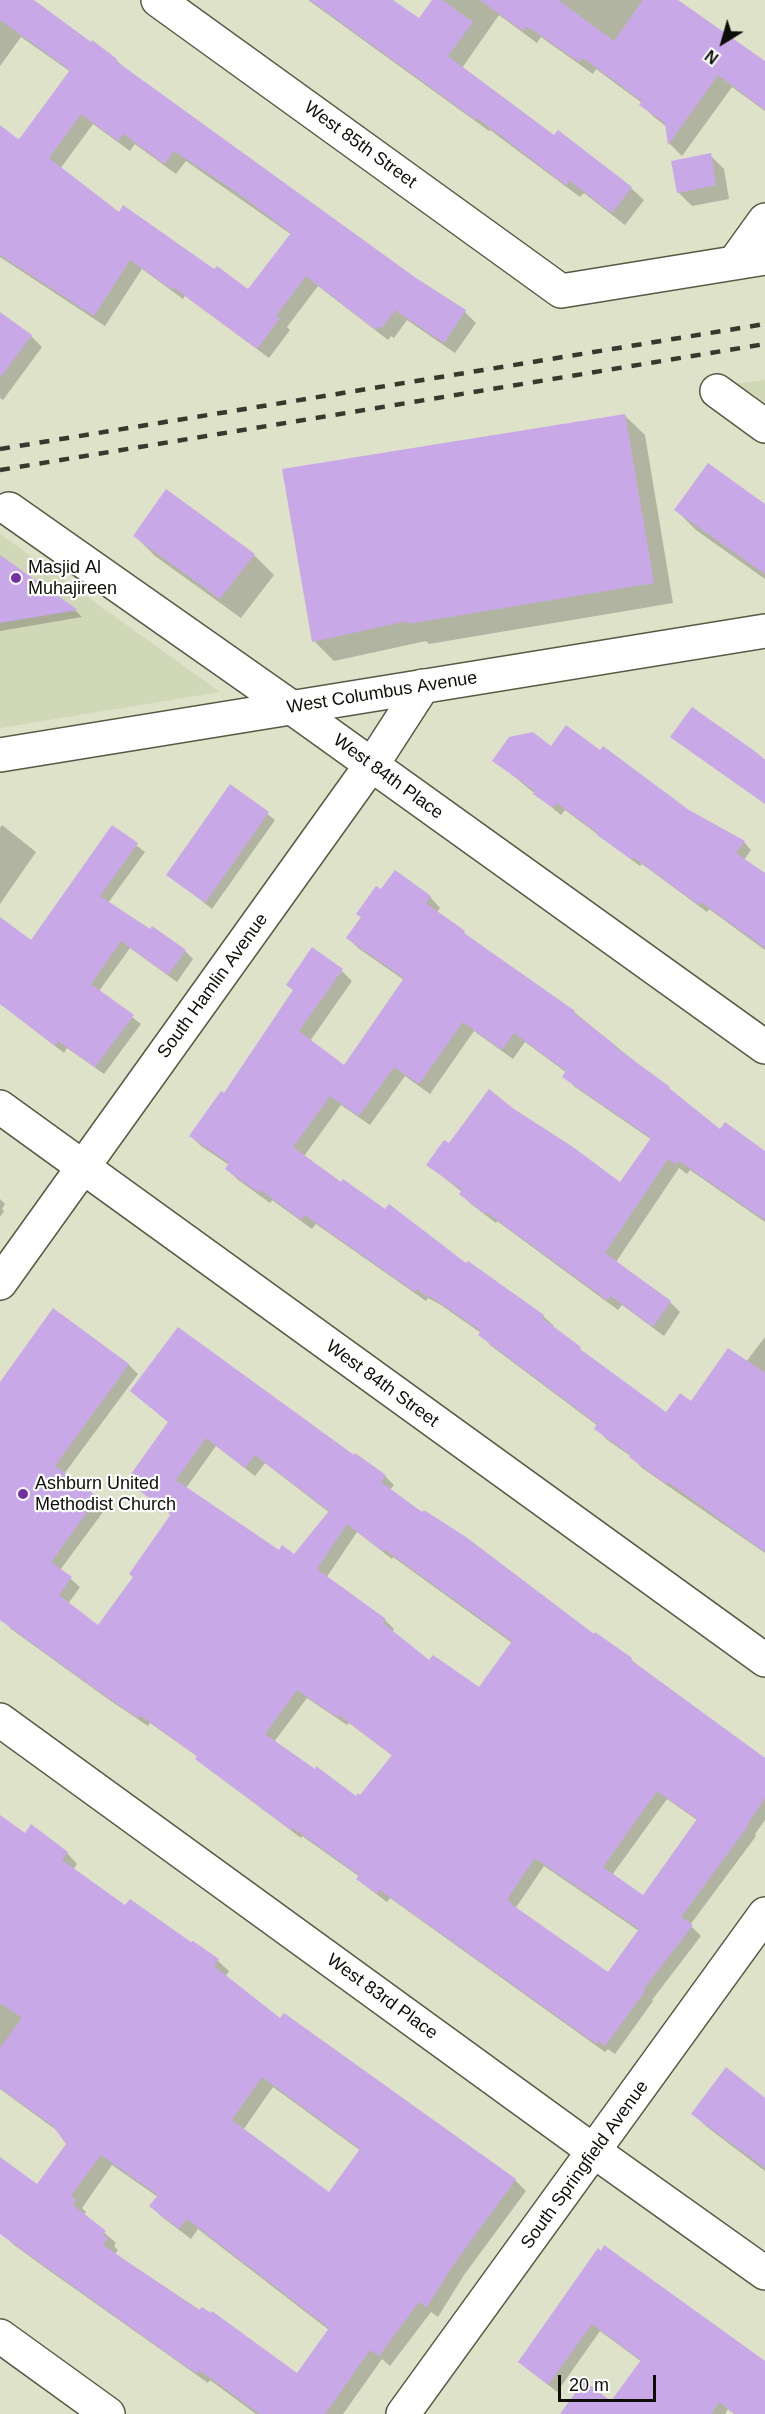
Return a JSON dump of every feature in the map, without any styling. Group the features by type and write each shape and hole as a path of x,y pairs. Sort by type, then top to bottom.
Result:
{"street":[{"name":"West 85th Street","path":"158,0 561,291 749,260"},
{"path":"749,260 765,220"},
{"path":"717,391 765,426"},
{"name":"West 84th Place","path":"9,509 291,707 765,1047"},
{"name":"West Columbus Avenue","path":"0,755 765,631"},
{"name":"South Hamlin Avenue","path":"0,1283 371,765 423,686"},
{"name":"West 84th Street","path":"0,1107 765,1659"},
{"name":"West 83rd Place","path":"0,1720 595,2152 765,2272"},
{"name":"South Springfield Avenue","path":"404,2414 765,1914"},
{"path":"0,2336 108,2414"}],"shaded area":[{"path":"765,380 765,407 734,384"},
{"path":"0,534 220,692 0,728"}],"building":[{"path":"0,0 34,0 416,278 466,310 444,343 395,310 382,328 379,326 376,330 306,276 276,316 280,318 257,349 173,287 171,289 130,260 94,316 0,255 0,125 18,139 20,138 70,70 0,20","holes":["81,114 118,141 124,134 164,164 174,151 235,191 291,233 248,289 217,266 214,269 123,205 119,212 49,158"]},
{"path":"310,0 393,0 419,18 432,0 442,0 473,22 448,56 554,135 558,130 632,187 612,213 570,181 567,186 477,118 476,120"},
{"path":"480,0 558,0 614,41 643,0 678,0 765,61 765,110 718,75 668,145 665,123 639,105 642,101 583,58 579,62 527,26 523,31"},
{"path":"711,153 716,185 677,193 671,161"},
{"path":"0,312 32,335 0,378"},
{"path":"625,414 654,583 408,624 407,621 312,642 282,469"},
{"path":"708,463 765,504 765,574 674,510"},
{"path":"166,489 255,554 220,599 133,536"},
{"name":"Masjid Al Muhajireen","path":"0,555 78,610 0,623"},
{"path":"692,707 765,760 765,804 670,737"},
{"path":"566,725 600,750 603,746 689,810 745,841 736,853 765,873 765,948 701,902 699,905 633,857 632,860 557,803 553,808 533,794 535,791 492,761 509,737 533,732 551,746"},
{"path":"230,784 269,812 205,903 166,875"},
{"path":"112,825 138,843 100,896 150,929 152,926 186,950 168,975 121,941 91,984 134,1015 95,1067 58,1041 55,1046 0,1004 0,917 31,940"},
{"path":"395,870 431,896 426,903 465,931 464,933 575,1011 574,1013 614,1046 670,1087 720,1129 725,1122 765,1151 765,1220 679,1161 676,1165 668,1159 605,1253 671,1301 653,1327 611,1296 607,1300 486,1212 485,1214 459,1194 462,1190 426,1165 444,1140 449,1143 489,1089 514,1109 573,1147 620,1182 651,1138 562,1077 566,1071 514,1033 502,1050 463,1022 419,1084 394,1067 359,1116 330,1096 293,1147 341,1182 343,1179 385,1209 389,1204 466,1263 468,1261 544,1315 542,1318 581,1347 580,1349 666,1412 680,1393 691,1401 728,1348 765,1373 765,1552 668,1482 666,1484 629,1457 631,1455 594,1429 597,1424 478,1335 481,1331 430,1296 429,1298 417,1289 415,1292 305,1215 301,1220 261,1190 259,1193 225,1169 229,1163 189,1136 221,1091 224,1093 293,990 286,985 312,947 343,969 299,1031 344,1065 404,978 346,938 361,917 356,914 376,886 381,889"},
{"path":"53,1308 129,1364 55,1466 98,1497 51,1562 72,1577 59,1595 98,1625 133,1577 129,1574 171,1514 126,1481 168,1422 130,1391 178,1327 354,1455 355,1453 386,1475 381,1482 422,1512 424,1510 466,1537 594,1634 595,1632 632,1658 631,1660 765,1758 765,1798 748,1826 681,1917 693,1925 643,1990 645,1991 605,2046 598,2041 596,2044 380,1890 377,1894 356,1879 359,1875 293,1828 291,1830 195,1759 197,1756 140,1715 138,1718 97,1690 0,1620 0,1382","holes":["206,1438 245,1468 255,1455 329,1511 294,1554 282,1545 279,1550 176,1480","347,1524 512,1641 479,1687 433,1655 429,1660 383,1623 386,1619 317,1569","297,1690 337,1717 339,1715 392,1755 360,1795 358,1793 356,1796 316,1766 315,1769 265,1734","657,1791 697,1819 643,1895 603,1867","535,1858 639,1929 608,1972 507,1899"]},
{"path":"0,1815 25,1833 31,1824 68,1852 62,1860 125,1905 130,1899 219,1959 214,1966 280,2018 284,2013 516,2179 454,2264 427,2307 419,2302 379,2356 370,2350 325,2414 260,2414 199,2370 197,2374 0,2234 0,2157 37,2184 66,2144 53,2126 0,2088 0,2048 22,2018 0,2003","holes":["262,2077 360,2149 329,2192 232,2120","101,2155 158,2195 149,2206 179,2229 187,2219 329,2328 297,2373 212,2311 211,2313 202,2307 199,2310 103,2245 108,2238 103,2235 106,2231 73,2205 76,2200 71,2196"]},
{"path":"726,2067 765,2098 765,2168 691,2114"},
{"path":"604,2245 765,2361 765,2414 735,2414 719,2402 711,2414 560,2414 584,2381 611,2401 641,2360 592,2324 548,2385 518,2362 598,2248 601,2251"}],"railway":[{"path":"0,449 765,324"},
{"path":"0,470 765,344"}],"place":[{"name":"Masjid Al Muhajireen","path":"16,578"},
{"name":"Ashburn United Methodist Church","path":"23,1494"}]}
